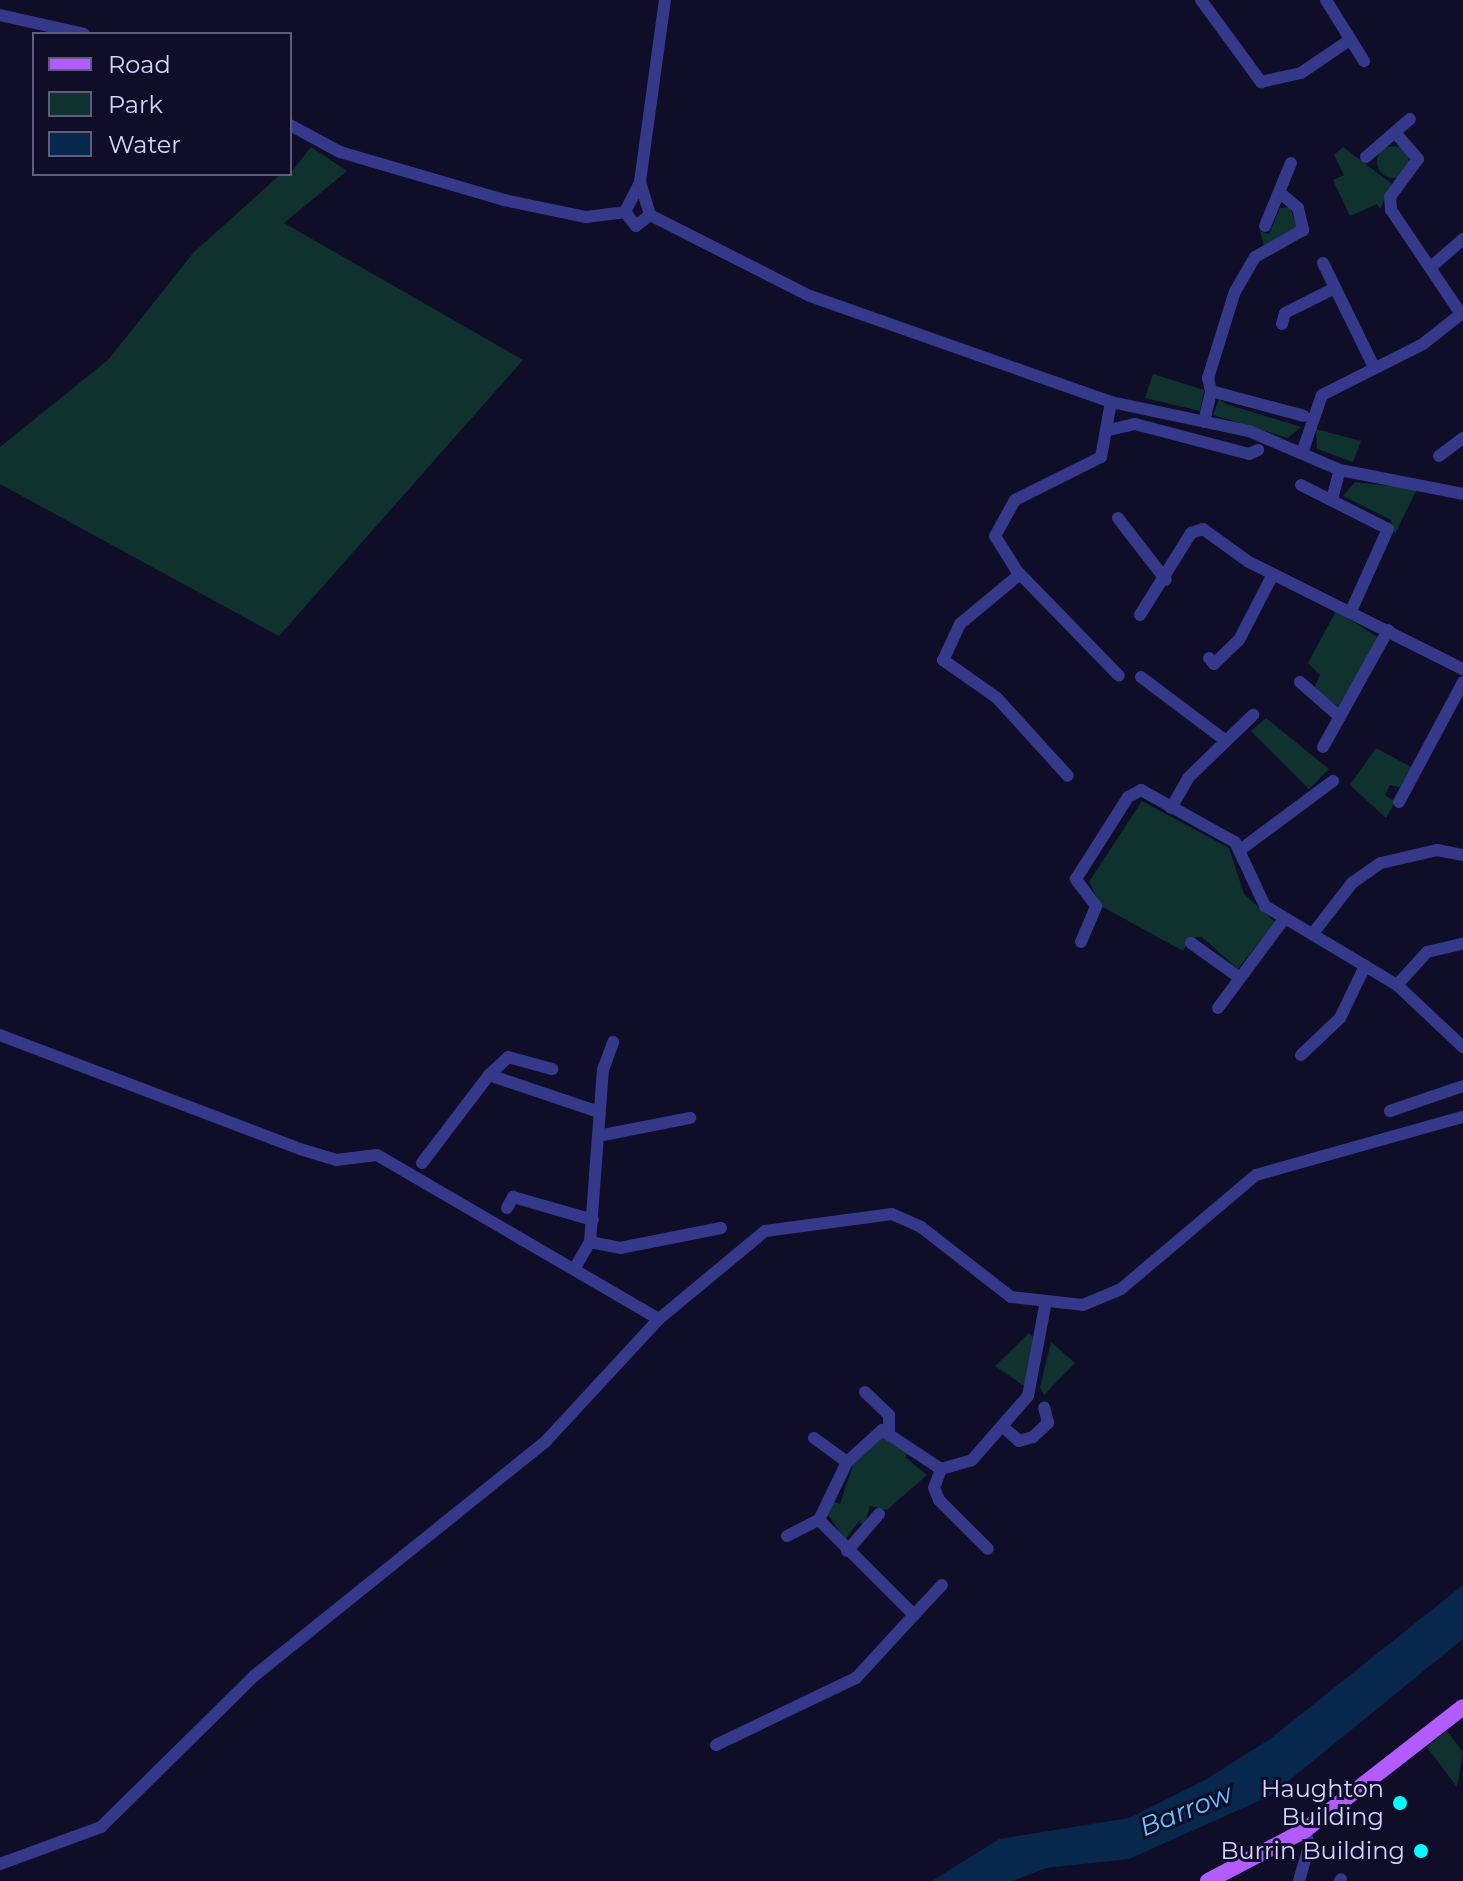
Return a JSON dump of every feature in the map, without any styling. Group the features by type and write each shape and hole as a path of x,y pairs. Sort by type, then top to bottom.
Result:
{"main road":[{"path":"1208,1881 1305,1830 1463,1707"}],"street":[{"path":"627,209 640,182 665,0"},
{"path":"1201,0 1261,82 1301,73 1348,41"},
{"path":"1326,0 1348,41 1364,61"},
{"path":"0,15 75,32"},
{"path":"1366,157 1410,119"},
{"path":"292,126 340,152 504,200 586,217 627,209 648,210 810,296 1111,402 1204,422 1302,453 1340,470 1463,494"},
{"path":"1302,453 1322,395 1423,344 1462,314 1391,210 1390,197 1418,159 1395,133"},
{"path":"1265,226 1291,163"},
{"path":"640,182 648,210"},
{"path":"1204,422 1211,391 1208,378 1235,291 1255,257 1303,230 1298,208 1279,192"},
{"path":"627,209 636,226 648,210"},
{"path":"1431,267 1463,239"},
{"path":"1323,263 1374,367"},
{"path":"1282,324 1285,313 1335,288"},
{"path":"1211,391 1304,416"},
{"path":"1111,402 1109,430 1101,457 1028,490 1001,514 996,543 1020,574 1119,676"},
{"path":"1109,430 1135,424 1249,454 1258,450"},
{"path":"1439,456 1463,438"},
{"path":"1332,499 1340,470"},
{"path":"1301,485 1388,529 1351,611"},
{"path":"1118,518 1166,580"},
{"path":"1140,615 1197,529 1273,574 1463,669"},
{"path":"1020,574 960,624 943,660 997,698 1068,776"},
{"path":"1209,658 1214,664 1239,640 1273,574"},
{"path":"1323,747 1388,630"},
{"path":"1141,677 1226,741"},
{"path":"1300,682 1340,717"},
{"path":"1399,802 1463,682"},
{"path":"1171,808 1188,778 1253,715"},
{"path":"1240,850 1333,781"},
{"path":"1081,942 1096,906 1076,879 1128,797 1141,790 1171,808 1213,826 1240,850 1250,886 1284,919 1314,932 1397,985 1463,1047"},
{"path":"1314,932 1352,883 1381,863 1437,850 1463,855"},
{"path":"1218,1008 1284,919"},
{"path":"1191,943 1240,978"},
{"path":"1397,985 1427,952 1463,944"},
{"path":"1301,1055 1340,1018 1365,966"},
{"path":"0,1035 300,1149 336,1160 377,1155 576,1266 659,1319"},
{"path":"576,1266 590,1242 603,1135 599,1112 613,1042"},
{"path":"422,1163 489,1075 508,1057 552,1069"},
{"path":"489,1075 599,1112"},
{"path":"1390,1111 1463,1086"},
{"path":"0,1864 101,1827 254,1676 546,1441 659,1319 765,1231 875,1213 907,1219 995,1289 1045,1306 1083,1305 1121,1289 1229,1192 1268,1169 1463,1117"},
{"path":"603,1135 690,1118"},
{"path":"507,1208 513,1197 593,1220"},
{"path":"590,1242 620,1248 721,1228"},
{"path":"941,1469 972,1460 1028,1396 1045,1306"},
{"path":"865,1392 889,1415 889,1430"},
{"path":"1003,1427 1019,1441 1033,1437 1048,1423 1044,1407"},
{"path":"787,1536 819,1520 847,1462 874,1433 889,1430 941,1469"},
{"path":"814,1438 847,1462"},
{"path":"941,1469 939,1500 988,1549"},
{"path":"847,1551 879,1514"},
{"path":"819,1520 914,1615"},
{"path":"716,1745 825,1698 856,1678 942,1585"},
{"path":"1299,1881 1309,1846 1305,1830"}],"green space":[{"path":"1393,146 1404,151 1409,162 1404,173 1393,178 1382,173 1377,162 1382,151"},
{"path":"311,147 347,171 284,223 523,360 279,636 0,484 0,447 108,360 194,252 279,176 292,176 292,171"},
{"path":"1343,147 1392,184 1380,209 1377,204 1350,216 1333,180 1344,175 1334,155"},
{"path":"1290,207 1297,228 1264,245 1260,231 1269,234 1280,208"},
{"path":"1153,374 1204,390 1200,411 1145,398"},
{"path":"1219,399 1226,404 1301,427 1288,438 1213,415"},
{"path":"1316,429 1361,441 1353,462 1317,449"},
{"path":"1355,482 1417,489 1395,534 1391,520 1343,496"},
{"path":"1336,611 1379,638 1338,707 1314,688 1320,675 1308,663"},
{"path":"1266,718 1329,769 1309,789 1251,731"},
{"path":"1376,748 1411,767 1400,787 1390,785 1385,795 1395,802 1386,818 1350,785"},
{"path":"1142,801 1229,848 1244,894 1275,922 1238,969 1202,937 1191,938 1183,951 1101,906 1089,882"},
{"path":"1029,1333 1033,1337 1024,1386 995,1366"},
{"path":"1051,1342 1075,1363 1044,1395 1040,1387"},
{"path":"880,1435 909,1451 905,1457 927,1475 887,1510 870,1506 864,1526 859,1521 845,1540 828,1515 834,1502 840,1504 854,1462"},
{"path":"1447,1731 1463,1752 1457,1787 1427,1747"}],"water":[{"name":"Barrow","path":"1463,1585 1463,1639 1270,1796 1129,1859 1046,1868 1013,1881 932,1881 999,1839 1129,1818 1205,1780 1270,1739"}],"place":[{"name":"Haughton Building","path":"1400,1803"},
{"name":"Burrin Building","path":"1421,1851"}]}
